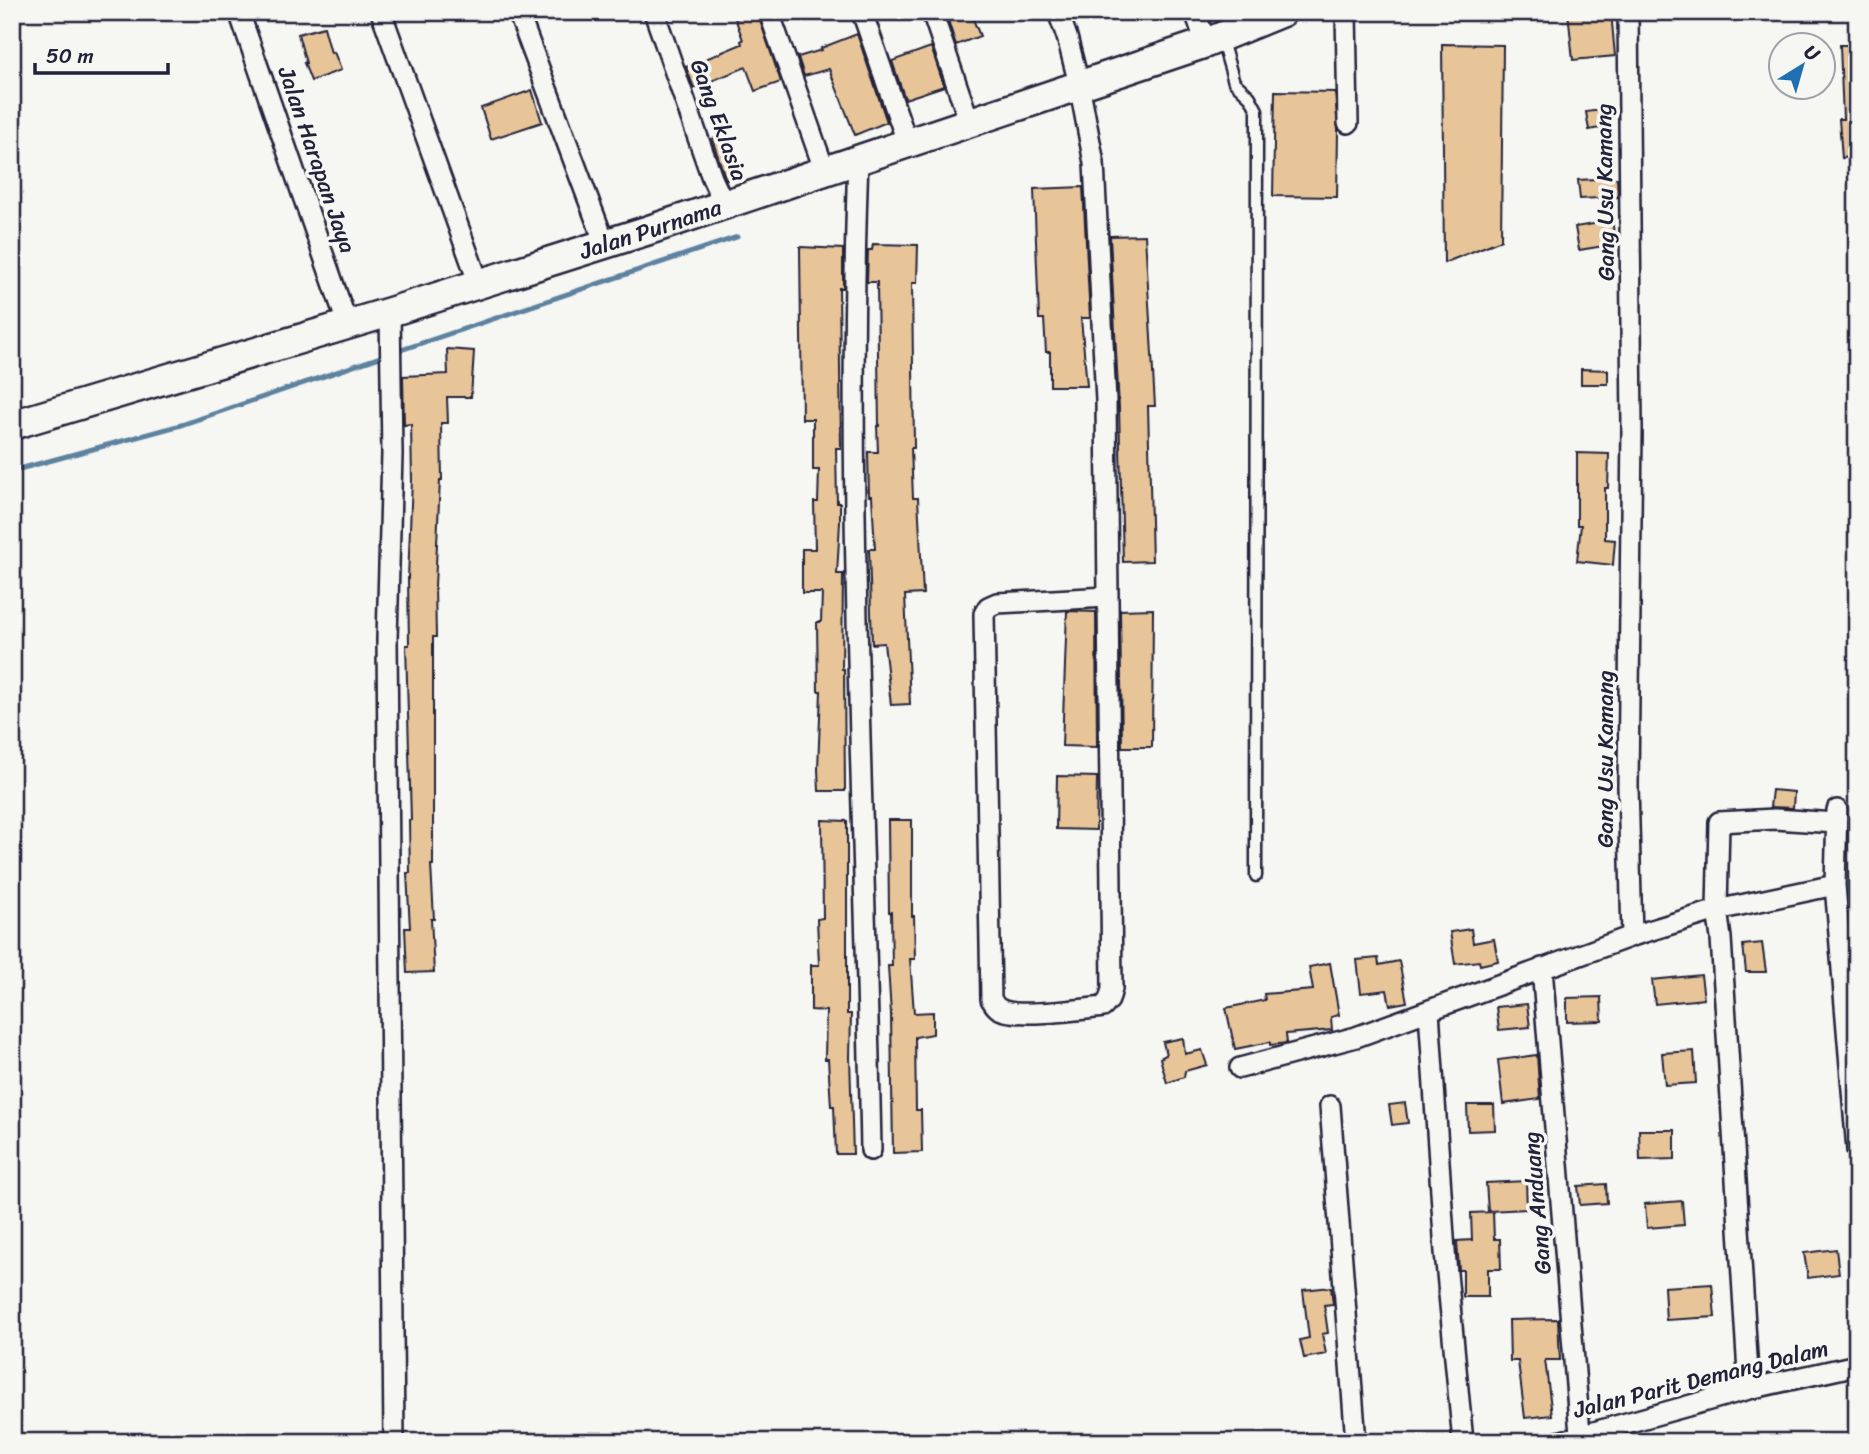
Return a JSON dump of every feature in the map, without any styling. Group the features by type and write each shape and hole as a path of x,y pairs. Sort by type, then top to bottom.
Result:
{"street":[{"name":"Jalan Harapan Jaya","path":"239,12 347,323"},
{"path":"381,12 479,284"},
{"path":"517,12 605,244"},
{"name":"Gang Eklasia","path":"654,12 712,178 724,204"},
{"path":"769,12 825,172"},
{"path":"862,12 907,142"},
{"path":"932,12 969,121"},
{"path":"1058,12 1068,37 1094,163 1106,401 1112,989 1109,1000 1103,1007 1060,1012 1011,1012 998,1009 991,999 984,614 988,607 997,603 1107,597"},
{"path":"1195,12 1213,40"},
{"name":"Jalan Purnama","path":"12,425 347,323 390,313 605,244 1213,40 1282,12"},
{"path":"1346,12 1348,124"},
{"name":"Gang Usu Kamang","path":"1628,12 1632,414 1628,786 1632,936"},
{"path":"858,159 854,272 854,481 872,1150"},
{"path":"390,313 392,454 387,640 394,1442"},
{"path":"1749,1389 1721,938 1717,910 1719,822 1837,817 1835,885 1857,1150"},
{"path":"1240,1068 1356,1037 1632,936 1717,910 1835,885"},
{"name":"Gang Anduang","path":"1542,968 1580,1434"},
{"path":"1429,1011 1445,1252 1463,1442"},
{"path":"1331,1107 1356,1442"},
{"name":"Jalan Parit Demang Dalam","path":"1558,1442 1749,1389 1857,1365"}],"lane":[{"path":"1213,40 1234,82 1250,97 1256,110 1256,876"}],"building":[{"path":"757,12 781,82 755,91 746,67 694,88 686,67 742,44 734,15"},
{"path":"958,12 970,12 980,36 956,45 947,17"},
{"path":"1568,12 1611,12 1615,56 1573,60"},
{"path":"324,27 331,53 334,52 341,70 311,81 298,34"},
{"path":"857,34 887,122 855,135 829,69 804,76 798,57 822,50 821,48"},
{"path":"1442,44 1503,45 1501,240 1444,263"},
{"path":"1840,45 1857,45 1857,156 1842,158 1839,119 1843,119"},
{"path":"931,47 944,86 905,99 892,61"},
{"path":"532,90 542,122 491,139 481,108"},
{"path":"1275,91 1335,92 1338,130 1337,197 1273,196"},
{"path":"1608,109 1610,126 1589,130 1586,112"},
{"path":"728,134 741,175 726,180 712,139"},
{"path":"1617,178 1618,197 1580,199 1578,180"},
{"path":"1083,187 1090,318 1081,318 1087,386 1050,386 1050,352 1046,352 1044,319 1039,319 1034,189"},
{"path":"1612,221 1616,244 1579,250 1575,227"},
{"path":"1145,235 1155,406 1148,406 1152,561 1123,562 1119,408 1110,236"},
{"path":"873,244 918,245 917,283 912,283 914,448 911,448 913,498 918,498 923,594 905,595 910,704 891,705 884,643 872,644 869,549 875,549 872,496 869,496 868,452 878,452 879,426 877,282 867,282 868,250 872,250"},
{"path":"800,247 843,249 843,288 839,288 841,448 836,448 837,503 840,503 837,574 843,574 845,791 819,791 821,691 818,691 817,622 821,622 822,593 802,593 802,549 815,549 814,502 818,502 819,470 813,470 813,419 802,419"},
{"path":"447,349 474,351 471,397 447,397 448,423 441,423 442,480 435,586 436,637 433,637 431,865 434,919 431,919 434,972 407,973 405,928 410,928 407,873 410,873 411,820 406,645 409,645 408,578 412,480 411,424 404,425 403,376 448,374"},
{"path":"1581,369 1608,370 1608,384 1581,384"},
{"path":"1577,453 1609,454 1608,488 1605,488 1605,539 1615,540 1613,565 1577,561 1581,525 1577,525"},
{"path":"1153,609 1152,747 1122,747 1120,610"},
{"path":"1067,611 1096,612 1097,747 1062,746"},
{"path":"1057,776 1097,777 1096,830 1056,829"},
{"path":"1772,790 1794,792 1793,808 1770,807"},
{"path":"822,820 847,821 847,1014 851,1014 853,1154 836,1154 834,1106 831,1106 828,1059 825,1059 826,1011 811,1010 811,965 819,965 817,919 823,918"},
{"path":"888,820 912,820 915,959 910,959 914,1013 933,1012 933,1034 915,1037 916,1110 921,1110 922,1152 893,1153 888,966 892,966"},
{"path":"1471,929 1473,943 1494,939 1498,961 1480,965 1479,961 1455,964 1450,932"},
{"path":"1762,943 1766,972 1746,972 1743,945"},
{"path":"1378,958 1379,965 1399,961 1407,1002 1390,1005 1387,990 1361,993 1357,960"},
{"path":"1330,963 1339,1015 1331,1017 1332,1030 1286,1034 1287,1043 1270,1045 1270,1042 1235,1049 1226,1008 1265,1000 1264,994 1313,990 1309,967"},
{"path":"1701,975 1704,999 1655,1004 1652,980"},
{"path":"1601,997 1602,1021 1567,1022 1567,998"},
{"path":"1527,1004 1530,1027 1499,1030 1496,1007"},
{"path":"1183,1038 1185,1054 1202,1050 1207,1065 1185,1071 1184,1077 1167,1083 1160,1058 1166,1055 1163,1042"},
{"path":"1694,1051 1696,1083 1665,1085 1662,1053"},
{"path":"1537,1055 1540,1099 1503,1104 1498,1060"},
{"path":"1405,1103 1408,1123 1392,1125 1389,1105"},
{"path":"1467,1105 1494,1105 1495,1130 1468,1131"},
{"path":"1639,1130 1675,1130 1675,1159 1640,1160"},
{"path":"1526,1181 1527,1209 1488,1211 1486,1183"},
{"path":"1606,1184 1607,1203 1580,1205 1578,1186"},
{"path":"1682,1201 1684,1225 1647,1228 1645,1204"},
{"path":"1493,1212 1494,1239 1500,1239 1501,1269 1488,1269 1488,1297 1463,1297 1463,1270 1459,1270 1457,1241 1472,1240 1471,1213"},
{"path":"1836,1249 1839,1274 1808,1278 1804,1253"},
{"path":"1712,1284 1715,1317 1666,1320 1664,1287"},
{"path":"1331,1287 1333,1304 1324,1305 1328,1333 1322,1334 1326,1354 1304,1358 1300,1340 1309,1338 1303,1290"},
{"path":"1558,1319 1560,1360 1545,1360 1552,1415 1525,1418 1518,1361 1510,1361 1509,1320"}],"waterway":[{"path":"395,352 737,237"},
{"path":"12,471 181,425 386,355"}]}
